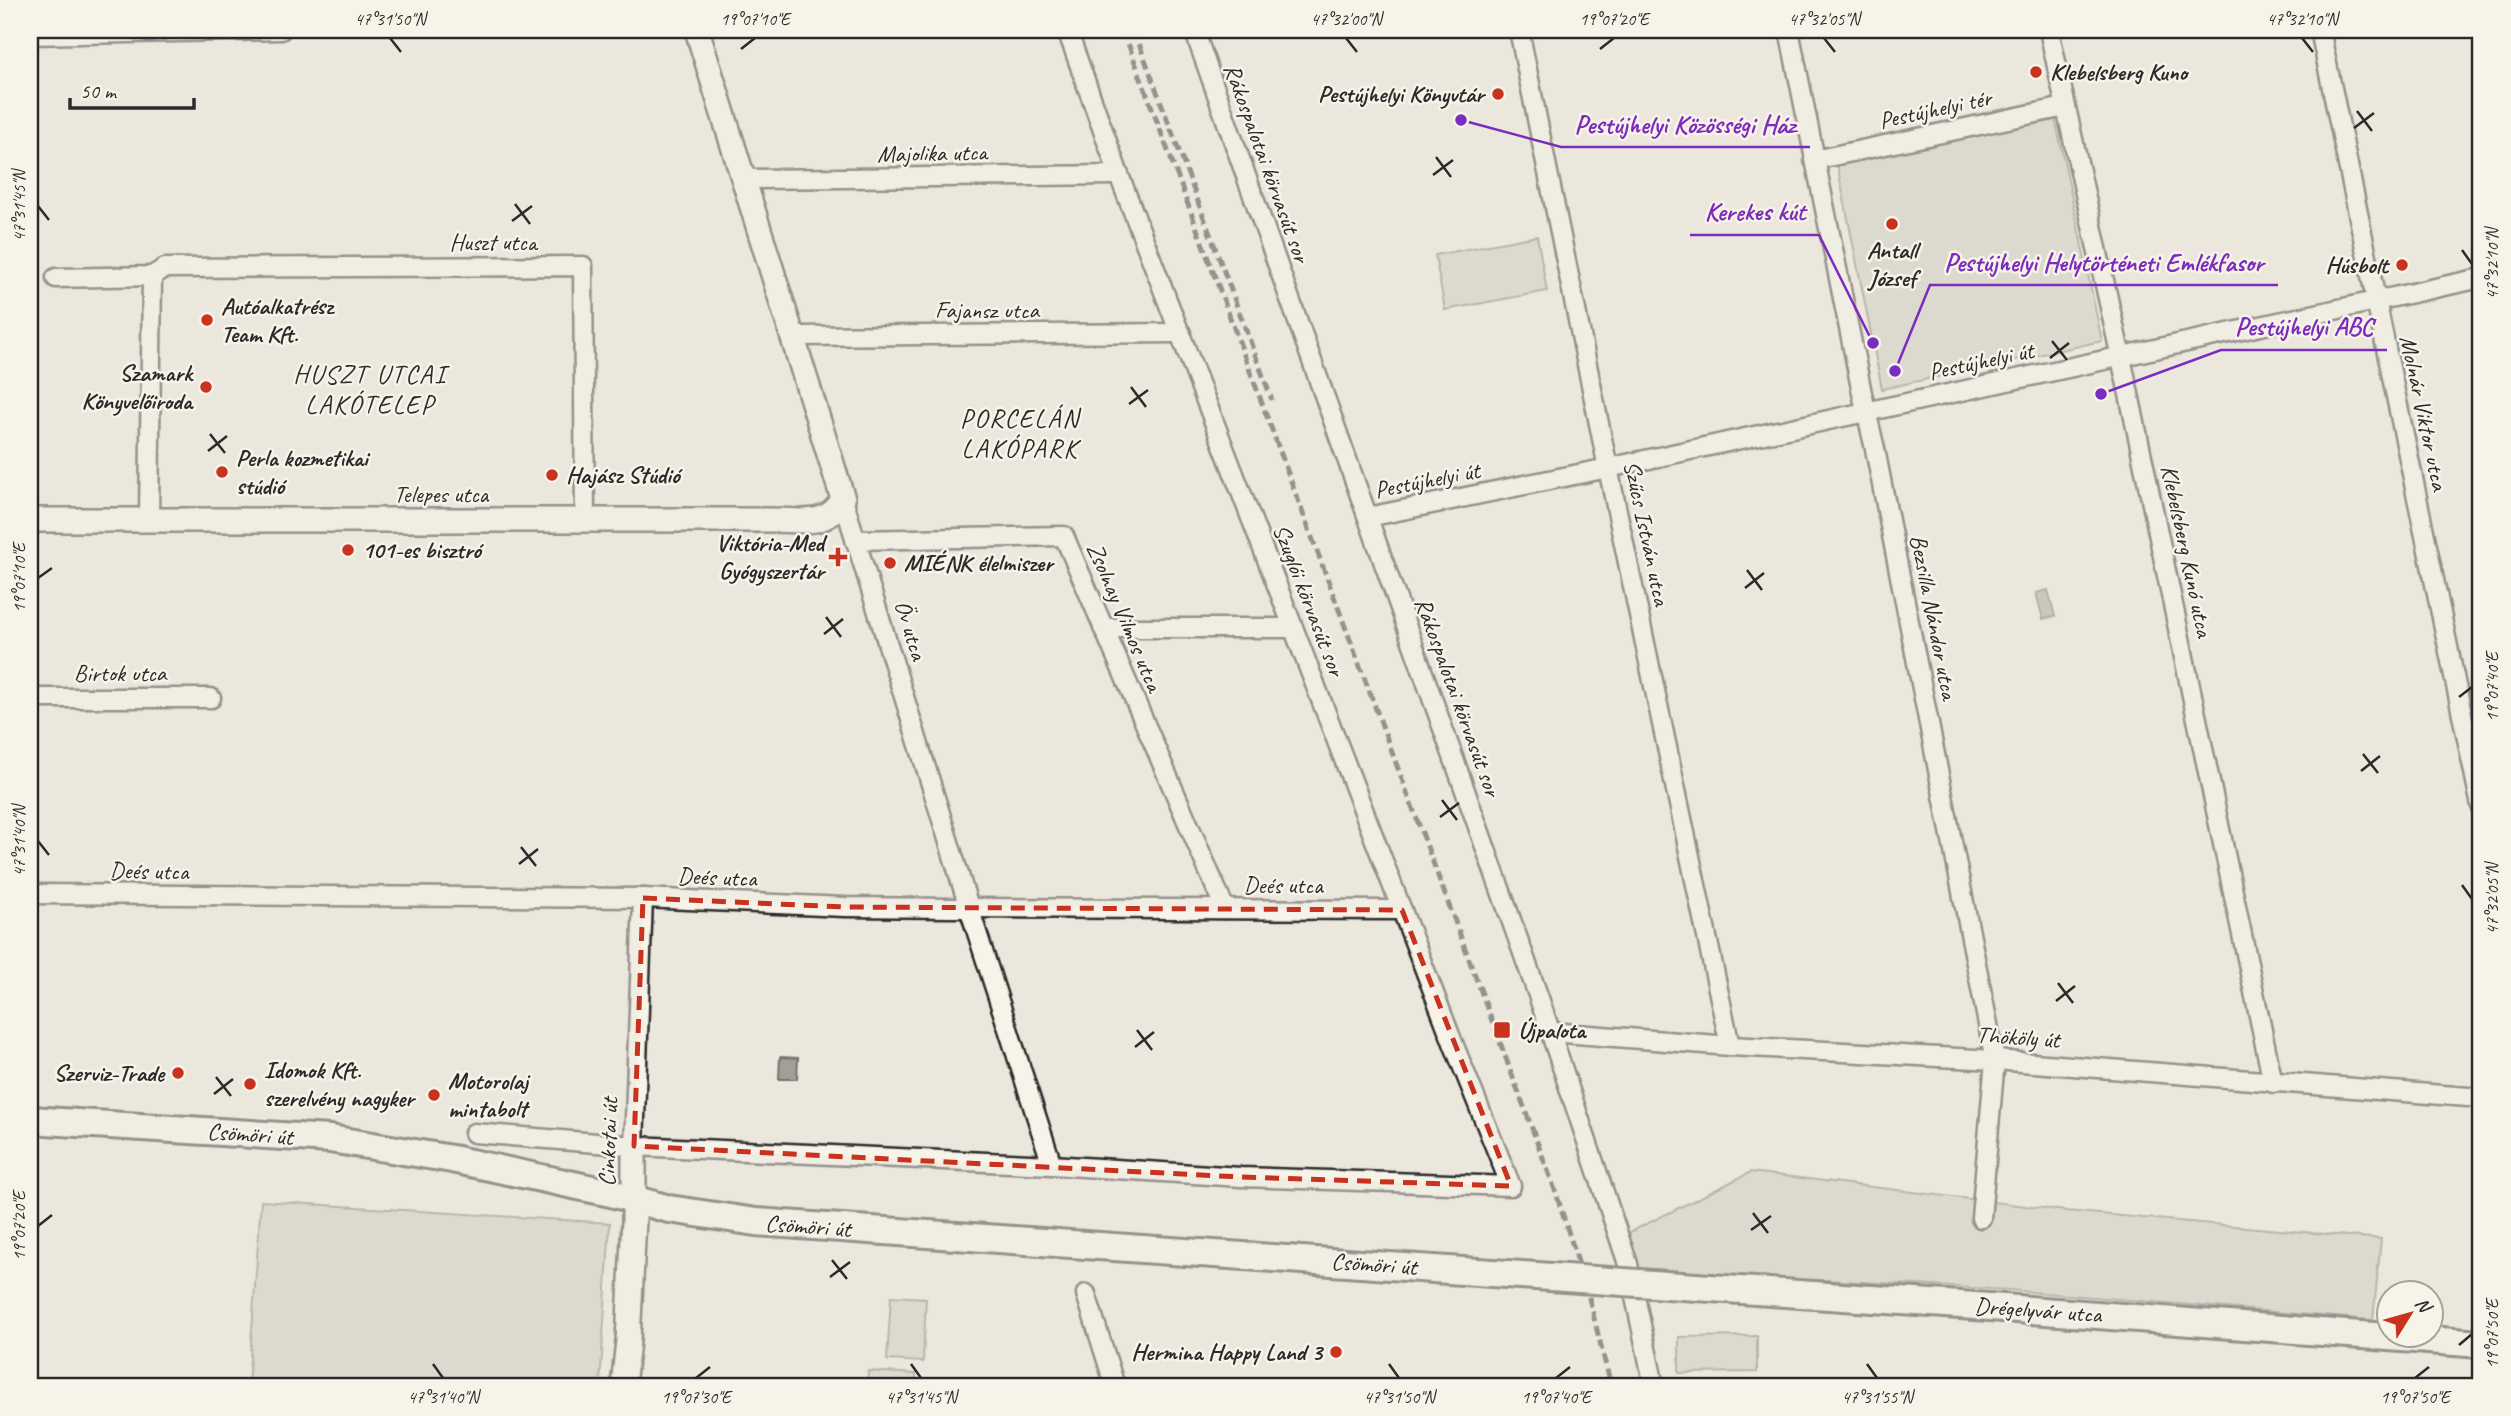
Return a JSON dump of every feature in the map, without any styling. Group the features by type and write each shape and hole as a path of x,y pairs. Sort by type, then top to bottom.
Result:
{"main road":[{"name":"Csömöri út","path":"30,1120 330,1139 453,1159 709,1217 755,1222 1594,1279"},
{"name":"Drégelyvár utca","path":"1594,1279 2481,1343"}],"street":[{"path":"30,36 281,30"},
{"name":"Öv utca","path":"697,30 969,908 1052,1165"},
{"name":"Szuglói körvasút sor","path":"1052,1165 1241,1177 1511,1186 1119,175 1067,30"},
{"name":"Rákospalotai körvasút sor","path":"1194,30 1551,1032 1628,1264 1654,1386"},
{"name":"Szűcs István utca","path":"1519,30 1730,1046"},
{"name":"Bezsilla Nándor utca","path":"1790,30 1996,1060 1981,1217"},
{"name":"Klebelsberg Kunó utca","path":"2049,30 2129,394 2273,1083"},
{"name":"Molnár Viktor utca","path":"2320,30 2481,806"},
{"name":"Pestújhelyi tér","path":"1814,160 2065,107"},
{"name":"Majolika utca","path":"744,179 1119,175"},
{"name":"Huszt utca","path":"56,278 152,276 165,268 583,266 585,520"},
{"path":"149,520 152,276"},
{"name":"Pestújhelyi út","path":"1368,517 1608,468 2481,278"},
{"name":"Fajansz utca","path":"793,336 1181,333"},
{"name":"Telepes utca","path":"30,520 816,520 828,518 843,499"},
{"name":"Zsolnay Vilmos utca","path":"855,540 1064,536 1224,909"},
{"path":"1103,628 1293,628"},
{"name":"Birtok utca","path":"30,698 211,698"},
{"name":"Deés utca","path":"30,894 643,898 969,908 1402,910"},
{"name":"Cinkotai út","path":"623,1386 629,1328 634,1220 643,898"},
{"name":"Thököly út","path":"1551,1032 1730,1046 1996,1060 2481,1098"},
{"path":"474,1133 634,1146 1052,1165"},
{"path":"1086,1294 1115,1386"}],"highlighted area":[{"path":"643,898 845,907 1402,910 1511,1186 1241,1177 634,1146"}],"shaded area":[{"path":"2055,118 2102,341 1882,389 1837,164"},
{"path":"1537,236 1547,291 1445,310 1435,255"},
{"path":"2048,590 2055,616 2043,619 2036,593"},
{"path":"780,1057 798,1058 797,1079 779,1079"},
{"path":"1751,1172 2066,1211 2381,1239 2377,1280 2374,1280 2373,1320 2009,1290 1825,1280 1641,1277 1626,1234"},
{"path":"261,1201 610,1223 600,1386 248,1386"},
{"path":"891,1296 926,1298 923,1362 887,1360"},
{"path":"1757,1336 1757,1372 1679,1373 1679,1337"},
{"path":"868,1371 916,1374 916,1386 867,1386"}],"railway":[{"path":"1123,30 1555,1190 1587,1290 1611,1386"},
{"path":"1134,30 1272,400"}],"place":[{"name":"Klebelsberg Kuno","path":"2036,72"},
{"name":"Pestújhelyi Könyvtár","path":"1498,94"},
{"name":"Pestújhelyi Közösségi Ház","path":"1461,120"},
{"name":"Antall József","path":"1892,224"},
{"name":"Húsbolt","path":"2402,265"},
{"name":"Autóalkatrész Team Kft.","path":"207,320"},
{"name":"Kerekes kút","path":"1873,343"},
{"name":"Pestújhelyi Helytörténeti Emlékfasor","path":"1895,371"},
{"name":"Szamark Könyvelőiroda","path":"206,387"},
{"name":"Pestújhelyi ABC","path":"2101,394"},
{"name":"Perla kozmetikai stúdió","path":"222,472"},
{"name":"Hajász Stúdió","path":"552,475"},
{"name":"101-es bisztró","path":"348,550"},
{"name":"Viktória-Med Gyógyszertár","path":"838,557"},
{"name":"MIÉNK élelmiszer","path":"890,563"},
{"name":"Újpalota","path":"1502,1030"},
{"name":"Szerviz-Trade","path":"178,1073"},
{"name":"Idomok Kft. szerelvény nagyker","path":"250,1084"},
{"name":"Motorolaj mintabolt","path":"434,1095"},
{"name":"Hermina Happy Land 3","path":"1336,1352"}],"district":[{"name":"HUSZT UTCAI LAKÓTELEP","path":"370,389"},
{"name":"PORCELÁN LAKÓPARK","path":"1020,433"}]}
